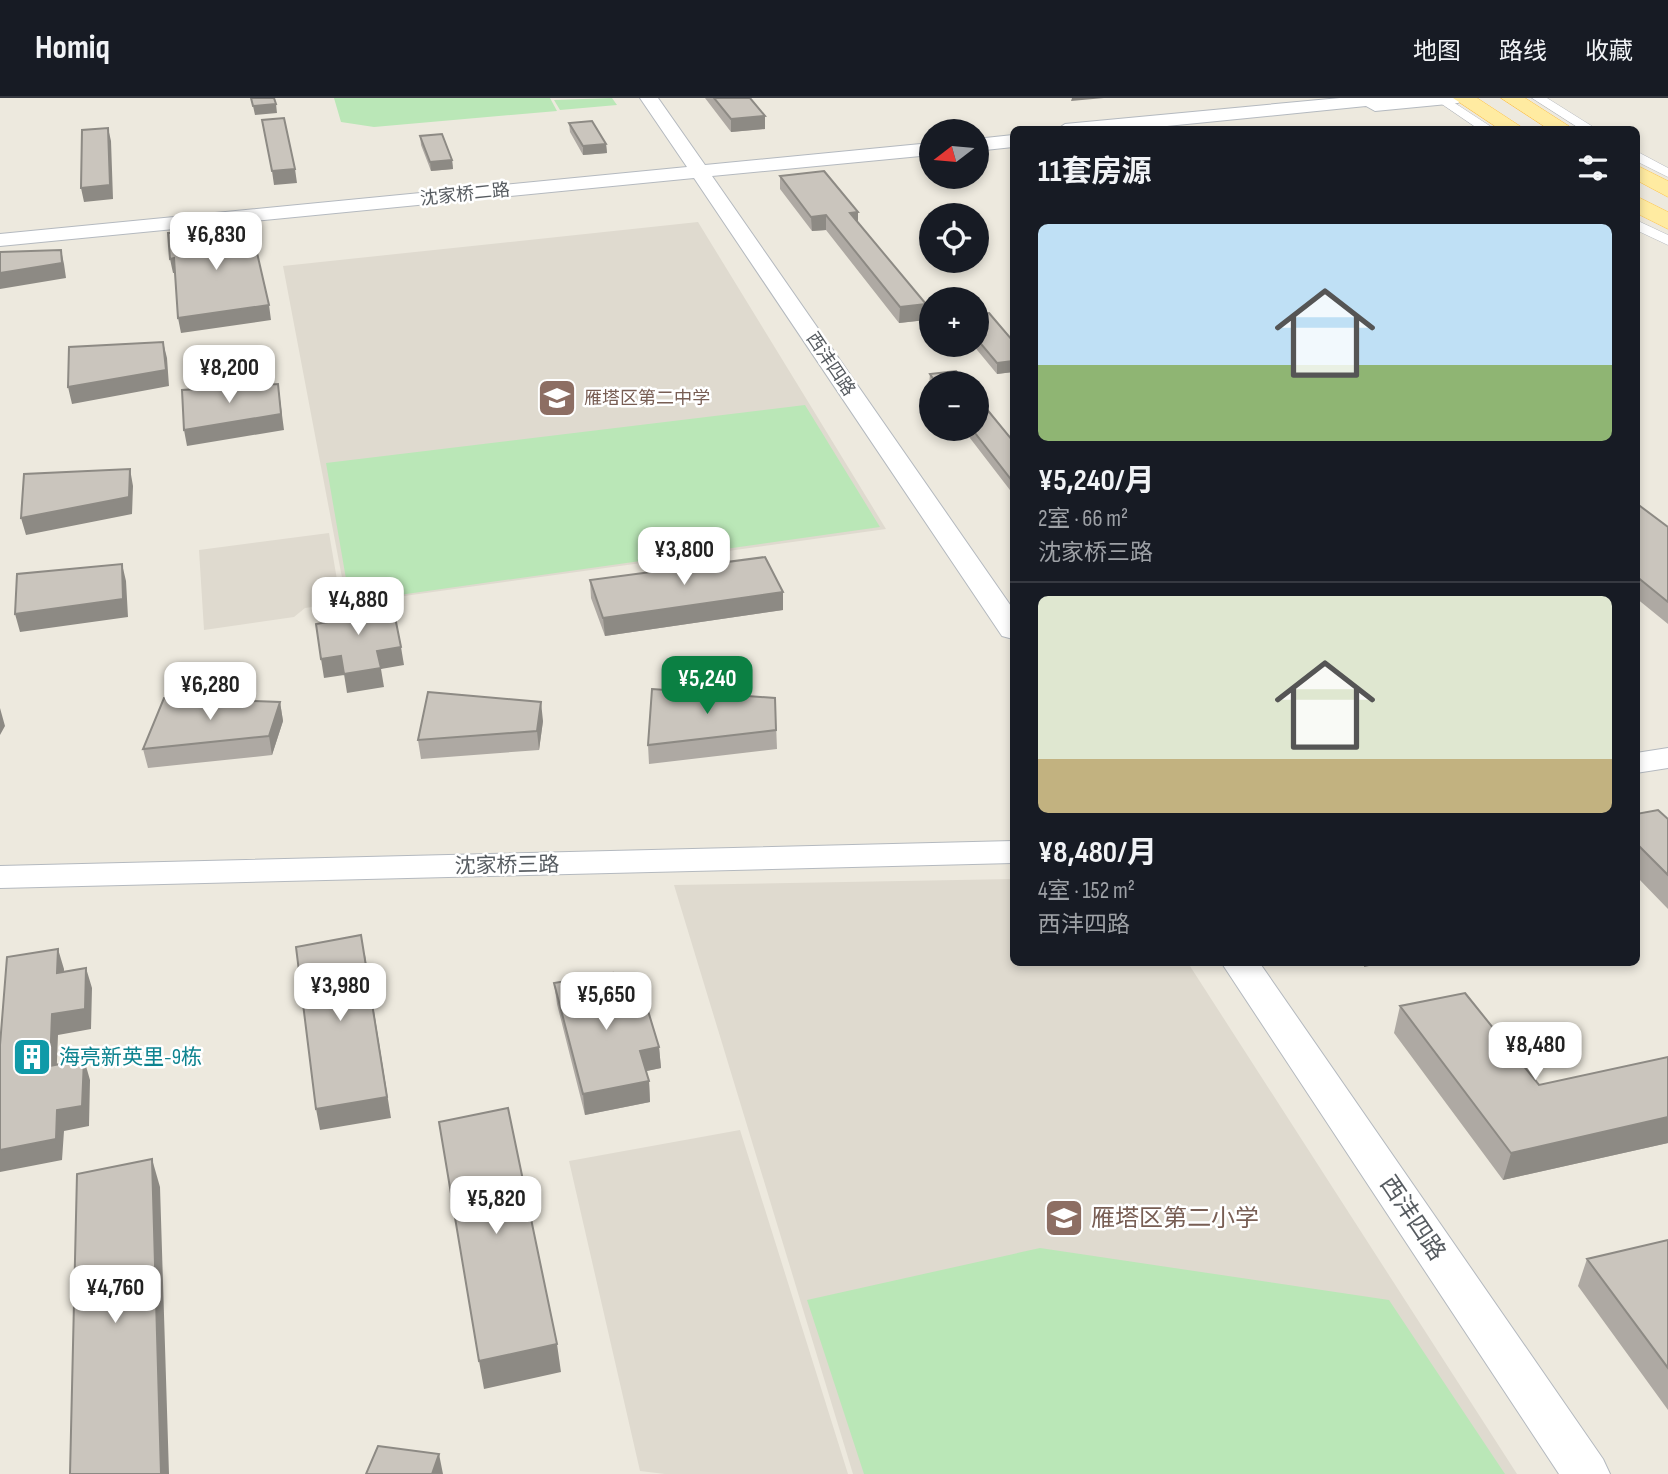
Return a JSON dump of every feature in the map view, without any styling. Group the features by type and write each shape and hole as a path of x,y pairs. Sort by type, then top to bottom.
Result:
{"main road":[{"path":"1451,98 1508,126"},
{"path":"1511,98 1558,126"},
{"path":"1640,173 1668,190"},
{"path":"1640,204 1668,222"}],"street":[{"name":"西沣四路","path":"649,98 1010,627"},
{"path":"1106,126 1396,98"},
{"path":"1172,126 1451,98 1485,126"},
{"path":"1538,98 1585,126"},
{"path":"989,137 1010,134"},
{"path":"989,144 1010,141"},
{"name":"沈家桥二路","path":"0,240 919,143"},
{"name":"沈家桥二路","path":"0,232 919,150"},
{"path":"1640,157 1668,173"},
{"path":"1640,226 1668,241"},
{"path":"1640,744 1668,739"},
{"path":"1640,762 1668,758"},
{"name":"沈家桥三路","path":"0,857 1010,835"},
{"name":"沈家桥三路","path":"0,877 1010,852"},
{"name":"西沣四路","path":"1242,966 1586,1474"}],"shaded area":[{"name":"雁塔区第二中学","path":"698,222 886,529 347,604 283,266"},
{"path":"329,533 341,603 305,608 294,617 204,630 199,550"},
{"name":"雁塔区第二小学","path":"1010,879 1010,966 1190,966 1517,1474 853,1474 674,885"},
{"path":"740,1130 848,1474 665,1474 640,1471 569,1161"}],"green space":[{"path":"334,98 550,98 557,111 374,127 341,122"},
{"path":"612,98 617,105 560,110 554,100"},
{"path":"805,405 880,527 350,602 326,463"},
{"path":"1040,1248 1389,1300 1505,1474 864,1474 807,1300"}],"building":[{"path":"251,98 274,98 276,104 253,106"},
{"path":"714,98 750,98 765,116 731,119"},
{"path":"284,118 295,169 272,171 262,120"},
{"path":"592,121 606,144 583,146 569,123"},
{"path":"108,128 110,185 81,188 82,130"},
{"path":"442,134 452,160 430,162 420,136"},
{"path":"824,171 858,212 850,213 919,296 919,305 900,307 826,215 811,217 780,176"},
{"path":"252,231 269,305 178,318 174,258 170,259 168,233"},
{"path":"61,250 62,263 0,273 0,252"},
{"path":"989,313 1010,338 1010,361 997,363 989,353"},
{"path":"163,342 166,370 68,387 69,347"},
{"path":"278,384 281,414 184,430 182,390"},
{"path":"989,412 1010,437 1010,478 981,441 989,441"},
{"path":"130,469 129,497 21,518 24,474"},
{"path":"1640,506 1668,527 1668,602 1640,579"},
{"path":"765,557 783,592 603,618 590,580"},
{"path":"122,564 123,599 15,614 17,574"},
{"path":"365,603 368,616 394,612 401,647 377,651 381,668 344,674 341,656 321,659 316,624 335,621 333,607"},
{"path":"652,689 775,698 776,730 648,745"},
{"path":"428,692 541,702 537,731 418,740"},
{"path":"164,698 280,702 269,736 143,749"},
{"path":"1658,810 1668,819 1668,875 1640,847 1640,813"},
{"path":"361,935 387,1097 316,1109 296,947"},
{"name":"海亮新英里-9栋","path":"58,949 57,973 86,968 85,1009 52,1014 50,1066 84,1059 82,1106 57,1110 56,1139 0,1150 0,1045 7,957"},
{"path":"613,973 619,995 642,991 659,1047 640,1051 649,1081 583,1094 554,983"},
{"path":"1465,993 1539,1085 1668,1057 1668,1117 1511,1153 1400,1006"},
{"path":"508,1108 557,1344 479,1361 439,1122"},
{"path":"152,1159 161,1474 70,1474 77,1174"},
{"path":"1668,1240 1668,1368 1587,1259"},
{"path":"378,1446 439,1454 432,1474 366,1474"}],"place":[{"name":"雁塔区第二中学","path":"557,398"},
{"name":"海亮新英里-9栋","path":"32,1057"},
{"name":"雁塔区第二小学","path":"1064,1218"}]}
